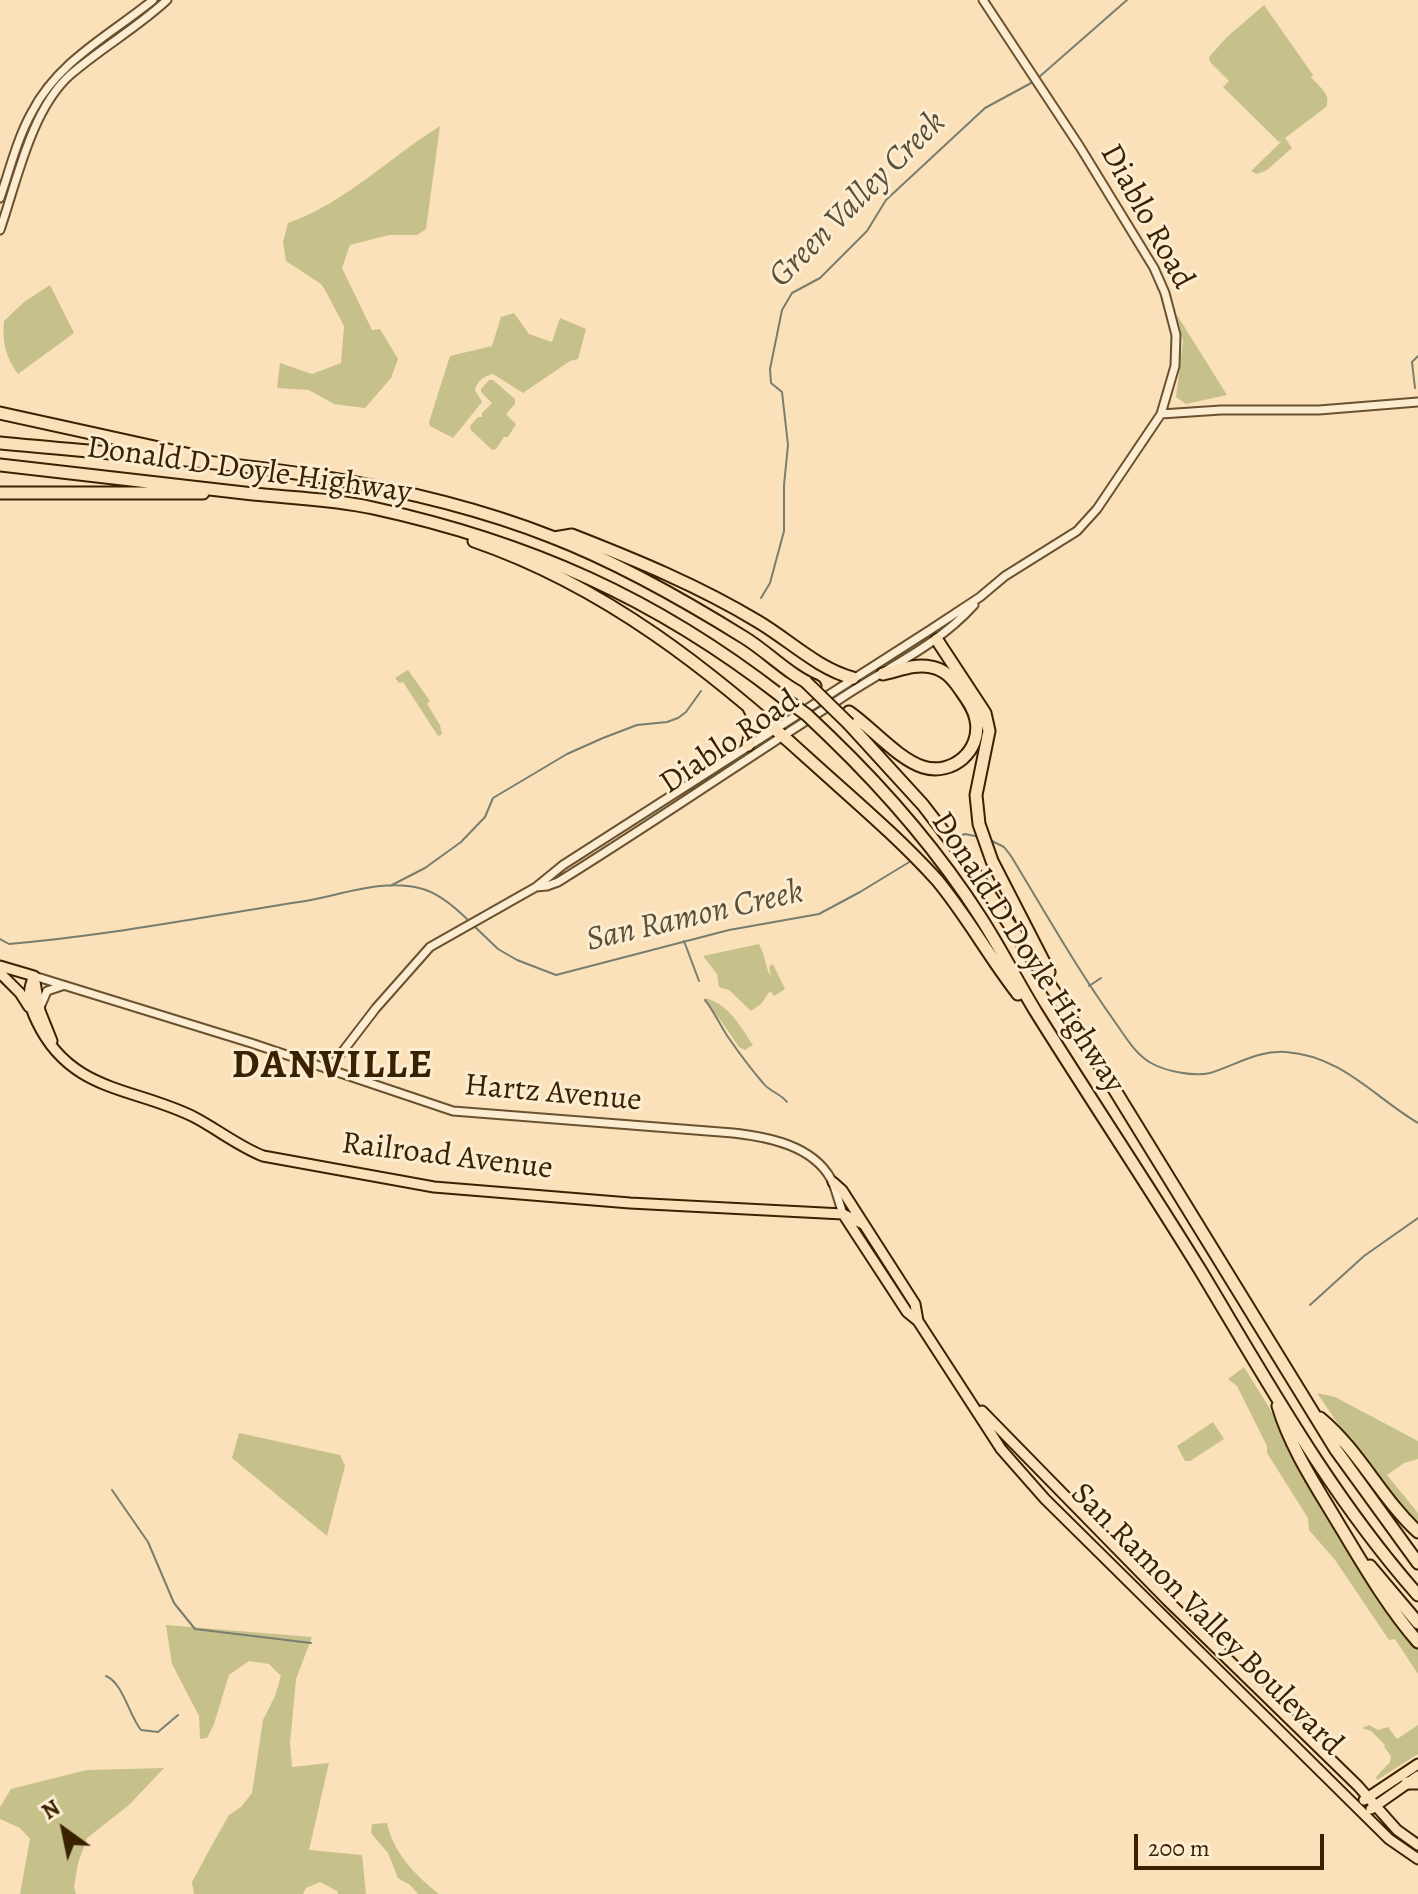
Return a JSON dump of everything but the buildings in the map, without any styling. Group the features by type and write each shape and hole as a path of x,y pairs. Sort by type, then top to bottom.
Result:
{"highway":[{"path":"0,413 191,454 223,465"},
{"name":"Donald D Doyle Highway","path":"0,443 325,476 467,507 554,538 632,574 719,622 811,684 849,718 973,870 1057,996 1363,1491 1418,1563"},
{"name":"Donald D Doyle Highway","path":"0,465 370,507 472,532 521,549 621,592 707,641 807,715 908,819 982,919 1035,1010 1200,1271 1286,1417"},
{"path":"0,493 191,494 225,490"},
{"path":"441,526 464,538 535,564 588,592 676,648 780,732 935,879 1017,992 1035,1010"},
{"path":"554,538 572,535 673,577 758,621 836,672 853,678"},
{"path":"934,635 980,701 988,721 977,781 976,807 983,839 1039,951 1057,996"},
{"path":"849,718 925,768 943,769 966,756 976,741 977,723 972,708 950,676 935,667 926,666 883,674"},
{"path":"748,707 754,718 748,745"},
{"path":"1312,1410 1337,1432 1387,1500 1418,1532"},
{"path":"1286,1417 1341,1527 1376,1587 1418,1642"},
{"path":"1286,1417 1418,1595"},
{"path":"1341,1527 1418,1623"}],"main road":[{"path":"0,966 34,976 29,986 35,1010"},
{"name":"Railroad Avenue","path":"0,973 35,1010 43,1035 91,1080 195,1118 243,1148 263,1156 434,1187 646,1204 843,1214 863,1224"},
{"name":"San Ramon Valley Boulevard","path":"833,1182 842,1190 915,1304 918,1321"},
{"name":"San Ramon Valley Boulevard","path":"843,1214 907,1312 918,1321 1001,1449 1045,1499 1389,1839 1418,1859"},
{"name":"San Ramon Valley Boulevard","path":"973,1403 1167,1600 1368,1797 1397,1830 1418,1845"},
{"path":"1357,1806 1418,1764"},
{"path":"1366,1814 1418,1776"}],"street":[{"path":"0,198 22,133 47,88 80,55 153,0"},
{"path":"0,230 32,136 54,94 69,75 167,0"},
{"name":"Diablo Road","path":"330,1068 421,955 536,887 563,865 748,745 780,732 883,674 1005,576 1077,531 1097,509 1161,414 1175,366 1176,335 1160,280 1080,147 983,0"},
{"path":"1161,414 1319,410 1418,402"},
{"name":"Diablo Road","path":"536,887 558,882 780,732 853,678 934,635"},
{"name":"Hartz Avenue","path":"34,976 330,1068 391,1092 453,1111 763,1136 803,1153 833,1182"},
{"path":"35,1010 47,991 66,985"},
{"name":"San Ramon Valley Boulevard","path":"833,1182 843,1214"}],"shaded area":[{"path":"1264,5 1313,75 1311,77 1324,91 1327,102 1326,107 1285,138 1292,148 1267,170 1257,174 1251,171 1282,141 1279,142 1223,87 1229,81 1210,62 1209,57"},
{"path":"440,126 426,229 417,235 389,235 350,245 342,268 372,330 380,329 398,359 391,378 365,408 334,404 309,390 277,388 280,363 312,374 341,363 344,326 321,284 286,261 283,242 288,223 348,192"},
{"path":"50,285 74,333 18,374 6,349 4,321 24,302"},
{"path":"514,313 529,334 552,342 560,318 586,329 578,359 570,361 523,393 493,374 487,376 475,390 482,402 453,438 430,426 450,356 492,346 501,317"},
{"path":"1177,315 1227,395 1186,404 1176,397 1183,341"},
{"path":"489,380 515,399 515,404 506,414 516,424 508,437 504,437 492,450 470,426 482,417 492,403 481,392"},
{"path":"408,670 430,701 427,704 440,725 442,734 438,736 403,682 399,683 395,678"},
{"path":"759,944 771,977 769,967 773,964 785,989 774,996 770,991 761,1004 751,1011 729,990 719,987 717,974 703,956"},
{"path":"705,998 727,1010 753,1045 745,1050 739,1047"},
{"path":"1244,1367 1270,1409 1312,1492 1355,1563 1418,1649 1418,1674 1395,1639 1389,1640 1335,1560 1309,1530 1308,1518 1267,1453 1267,1446 1237,1386 1228,1379"},
{"path":"1317,1393 1335,1397 1418,1441 1418,1459 1404,1463 1387,1475 1418,1513 1418,1524 1377,1477"},
{"path":"1213,1422 1224,1439 1190,1461 1185,1461 1177,1446"},
{"path":"239,1433 340,1455 345,1466 327,1536 232,1458"},
{"path":"166,1625 312,1637 296,1679 290,1743 292,1767 329,1763 309,1850 362,1855 366,1894 338,1894 320,1882 306,1888 303,1894 194,1894 192,1882 229,1815 241,1807 252,1793 263,1720 281,1676 269,1664 249,1661 229,1675 214,1724 207,1738 200,1739 199,1716 172,1664"},
{"path":"1369,1725 1378,1730 1388,1727 1397,1739 1418,1725 1418,1754 1377,1780 1391,1756 1371,1731 1362,1728"},
{"path":"164,1768 129,1805 87,1838 78,1863 74,1887 76,1894 20,1894 30,1839 20,1828 0,1819 0,1807 11,1789 87,1770"},
{"path":"387,1823 407,1863 439,1894 418,1894 398,1878 388,1853 371,1833 372,1824"}],"waterway":[{"name":"Green Valley Creek","path":"1038,78 1127,0"},
{"name":"Green Valley Creek","path":"761,598 770,583 784,531 788,445 782,392 771,383 770,369 782,310 792,293 820,278 867,231 886,200 985,108 1033,82"},
{"path":"1415,388 1412,362 1418,356"},
{"name":"Green Valley Creek","path":"390,886 425,868 461,842 485,817 493,798 567,754 603,738 637,725 678,718 701,691"},
{"name":"San Ramon Creek","path":"955,838 965,834 980,837"},
{"name":"San Ramon Creek","path":"990,840 1004,847 1011,856 1088,982 1135,1050 1151,1063 1196,1074 1210,1073 1266,1053 1306,1055 1341,1069 1418,1123"},
{"name":"San Ramon Creek","path":"474,926 498,949 556,975 729,930 819,914 911,861"},
{"name":"San Ramon Creek","path":"0,939 9,944 82,936 389,885 419,888 433,893 469,921"},
{"path":"684,941 699,981"},
{"path":"1089,986 1101,978"},
{"path":"705,1000 754,1072 787,1102"},
{"path":"1310,1305 1364,1256 1418,1218"},
{"path":"112,1490 148,1542 174,1603 195,1629 311,1643"},
{"path":"106,1676 117,1685 141,1730 158,1732 178,1715"}],"district":[{"name":"DANVILLE","path":"333,1067"}]}
